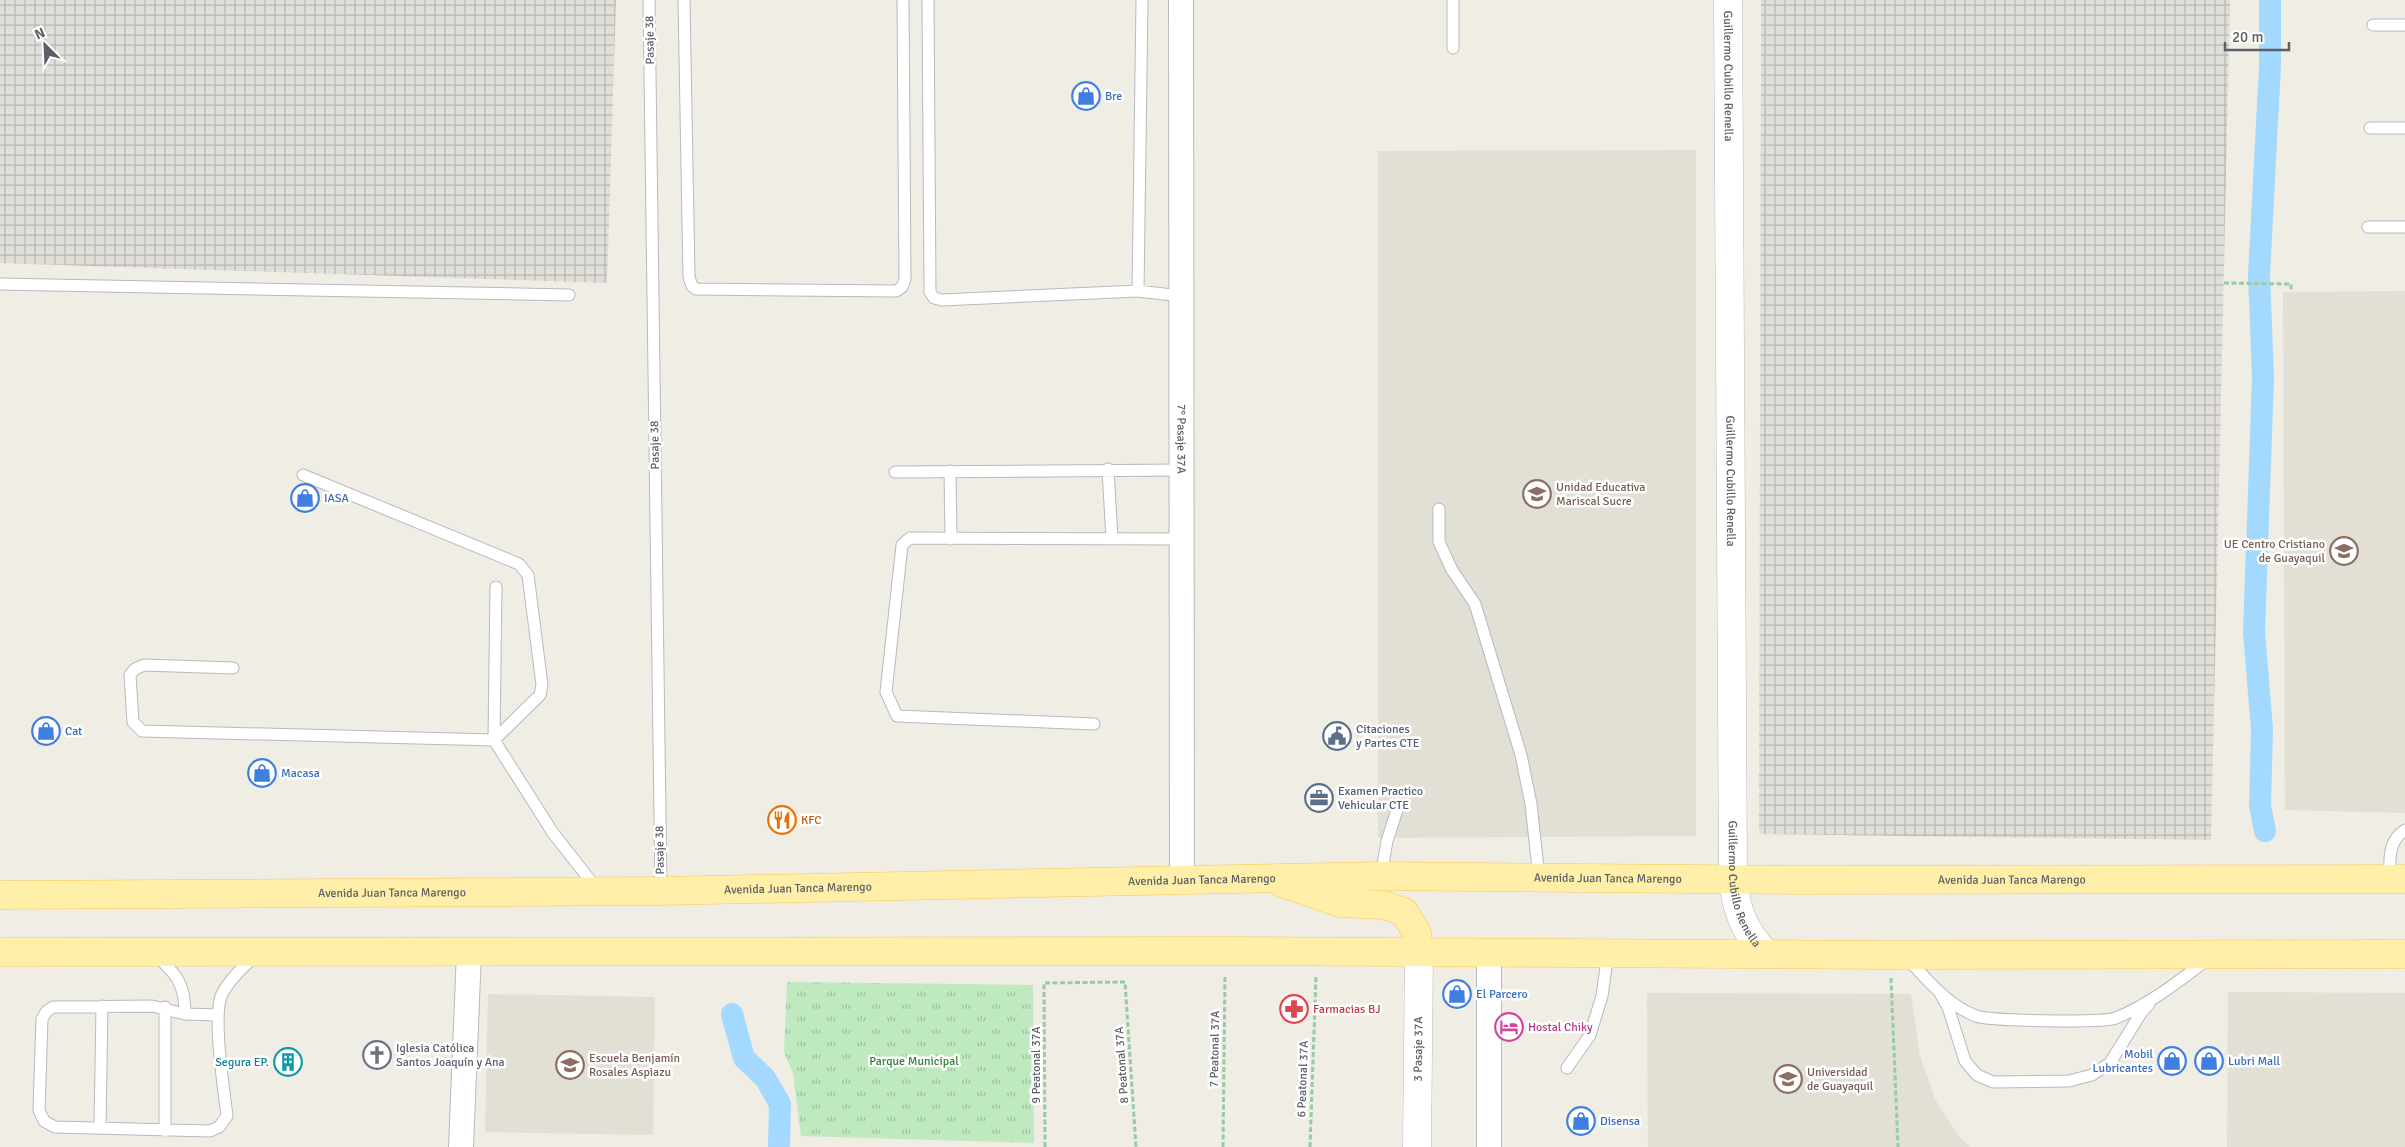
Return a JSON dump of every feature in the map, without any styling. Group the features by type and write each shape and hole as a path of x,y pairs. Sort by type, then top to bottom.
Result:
{"main road":[{"name":"Avenida Juan Tanca Marengo","path":"0,895 660,891 1381,876 1733,879 2397,879"},
{"path":"1266,878 1340,904 1384,905 1404,912 1417,933 1419,952"},
{"path":"0,952 1225,951 1897,955 2405,954"}],"street":[{"name":"7° Pasaje 37A","path":"1181,0 1182,879"},
{"name":"Guillermo Cubillo Renella","path":"1728,0 1733,879 1735,900 1741,920 1751,938 1766,954"},
{"path":"461,1147 469,952"},
{"name":"3 Pasaje 37A","path":"1417,1147 1419,952"},
{"path":"1489,953 1489,1147"}],"lane":[{"name":"Pasaje 38","path":"649,0 660,891"},
{"path":"684,0 689,276 692,286 696,289 896,291 902,287 904,279 903,0"},
{"path":"928,0 930,292 934,298 942,300 1138,291 1181,296"},
{"path":"1138,291 1142,0"},
{"path":"1453,0 1453,48"},
{"path":"2373,25 2405,25"},
{"path":"2370,128 2405,128"},
{"path":"2368,227 2405,227"},
{"path":"0,284 569,295"},
{"path":"1108,469 1112,539"},
{"path":"895,472 1108,469 1182,470"},
{"path":"950,472 951,539"},
{"path":"233,668 144,665 135,669 130,676 133,722 142,731 494,740 540,695 542,685 528,576 519,564 303,475"},
{"path":"1439,509 1439,542 1452,570 1475,604 1521,755 1530,804 1539,878"},
{"path":"1094,724 898,716 886,692 902,545 910,538 1181,539"},
{"path":"496,588 494,740 553,833 598,891"},
{"path":"1381,876 1387,841 1397,810"},
{"path":"2397,879 2390,849 2396,836 2405,830"},
{"path":"153,952 176,975 185,998 185,1014"},
{"path":"218,1015 185,1014 165,1007 53,1007 46,1012 42,1019 39,1110 44,1121 55,1127 165,1131 210,1131 219,1127 227,1116 218,1015 222,995 237,973 258,953"},
{"path":"1567,1068 1590,1035 1602,996 1608,953"},
{"path":"1897,955 1936,990 1976,1016 2096,1022 2116,1018 2157,997"},
{"path":"1936,990 1948,1007 1965,1061 1976,1075 1993,1082 2069,1081 2092,1075 2110,1063 2141,1013 2157,997 2214,955"},
{"path":"100,1128 102,1006"},
{"path":"165,1007 165,1131"}],"path":[{"path":"2224,283 2291,284 2291,292"},
{"name":"7 Peatonal 37A","path":"1223,1147 1225,951"},
{"name":"6 Peatonal 37A","path":"1310,1147 1316,952"},
{"path":"1897,955 1898,1147"},
{"name":"9 Peatonal 37A","path":"1045,1147 1044,983 1125,982"},
{"name":"8 Peatonal 37A","path":"1125,982 1136,1147"}],"shaded area":[{"path":"0,0 616,0 607,283 0,263"},
{"path":"1761,0 2230,0 2211,840 1759,834"},
{"name":"Unidad Educativa Mariscal Sucre","path":"1696,150 1696,836 1378,838 1378,151"},
{"name":"UE Centro Cristiano de Guayaquil","path":"2405,291 2405,813 2285,810 2283,292"},
{"path":"2228,992 2405,993 2405,1147 2227,1147"},
{"name":"Universidad de Guayaquil","path":"1647,993 1911,994 1920,1056 1936,1101 1960,1138 1971,1147 1648,1147"},
{"name":"Escuela Benjamín Rosales Aspiazu","path":"488,994 655,997 653,1135 485,1132"}],"green space":[{"name":"Parque Municipal","path":"787,982 1033,985 1034,1143 801,1136 793,1074 784,1052"}],"waterway":[{"path":"2265,831 2260,806 2262,729 2254,632 2263,377 2259,275 2270,66 2270,0"},
{"path":"732,1014 744,1058 765,1078 780,1104 779,1145"}],"place":[{"name":"Bre","path":"1086,96"},
{"name":"Unidad Educativa Mariscal Sucre","path":"1537,494"},
{"name":"IASA","path":"305,498"},
{"name":"UE Centro Cristiano de Guayaquil","path":"2344,551"},
{"name":"Cat","path":"46,731"},
{"name":"Citaciones y Partes CTE","path":"1337,736"},
{"name":"Macasa","path":"262,773"},
{"name":"Examen Practico Vehicular CTE","path":"1319,798"},
{"name":"KFC","path":"782,820"},
{"name":"El Parcero","path":"1457,994"},
{"name":"Farmacias BJ","path":"1294,1009"},
{"name":"Hostal Chiky","path":"1509,1027"},
{"name":"Iglesia Católica Santos Joaquín y Ana","path":"377,1055"},
{"name":"Mobil Lubricantes","path":"2172,1061"},
{"name":"Lubri Mall","path":"2209,1061"},
{"name":"Segura EP.","path":"288,1062"},
{"name":"Escuela Benjamín Rosales Aspiazu","path":"570,1065"},
{"name":"Universidad de Guayaquil","path":"1788,1079"},
{"name":"Disensa","path":"1581,1121"}]}
